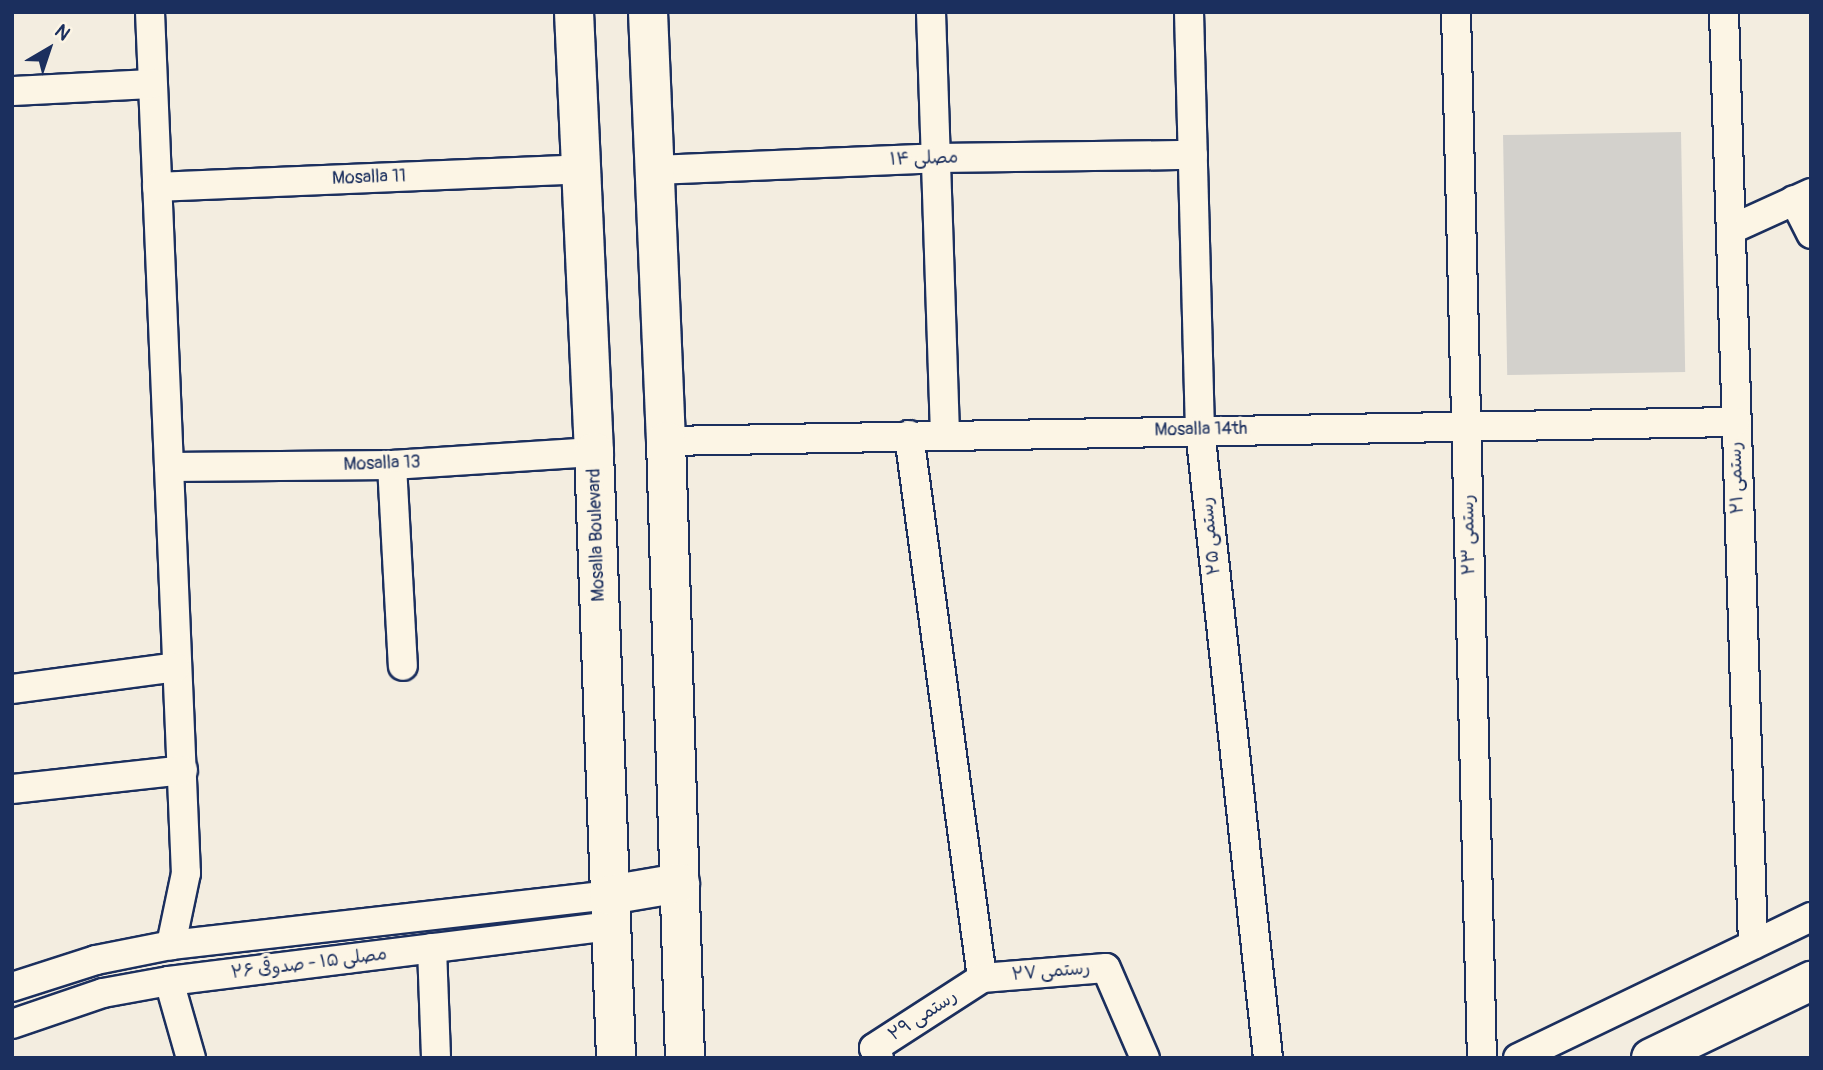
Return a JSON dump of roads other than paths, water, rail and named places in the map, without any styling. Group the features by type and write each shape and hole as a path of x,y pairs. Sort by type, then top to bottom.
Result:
{"main road":[{"name":"Mosalla Boulevard","path":"574,12 594,452 616,1058"},
{"path":"648,12 666,441 685,1058"},
{"path":"610,911 680,883"},
{"path":"1651,1058 1811,981"}],"street":[{"path":"150,12 186,873 172,945"},
{"path":"931,12 945,434"},
{"name":"رستمی ۲۵","path":"1189,12 1200,430 1268,1058"},
{"name":"رستمی ۲۳","path":"1456,12 1482,1058"},
{"name":"رستمی ۲۱","path":"1724,12 1753,944"},
{"path":"12,91 152,85"},
{"name":"مصلی ۱۴","path":"655,170 937,158 1194,155"},
{"name":"Mosalla 11","path":"157,187 581,169"},
{"path":"1732,229 1802,196 1811,234"},
{"name":"Mosalla 14th","path":"666,441 1735,422"},
{"path":"909,435 982,978"},
{"name":"Mosalla 13","path":"169,467 392,465 594,452"},
{"path":"392,465 403,666"},
{"path":"12,689 176,667"},
{"path":"12,789 183,770"},
{"name":"مصلی ۱۵ - صدوقی ۲۶","path":"12,987 96,960 172,945 610,911"},
{"name":"مصلی ۱۵ - صدوقی ۲۶","path":"12,1024 103,993 169,981 432,948 610,911"},
{"path":"1518,1058 1811,917"},
{"path":"432,948 436,1058"},
{"name":"رستمی ۲۷","path":"982,978 1106,968 1145,1058"},
{"name":"رستمی ۲۹","path":"879,1058 874,1048 982,978"},
{"path":"169,981 191,1058"}]}
